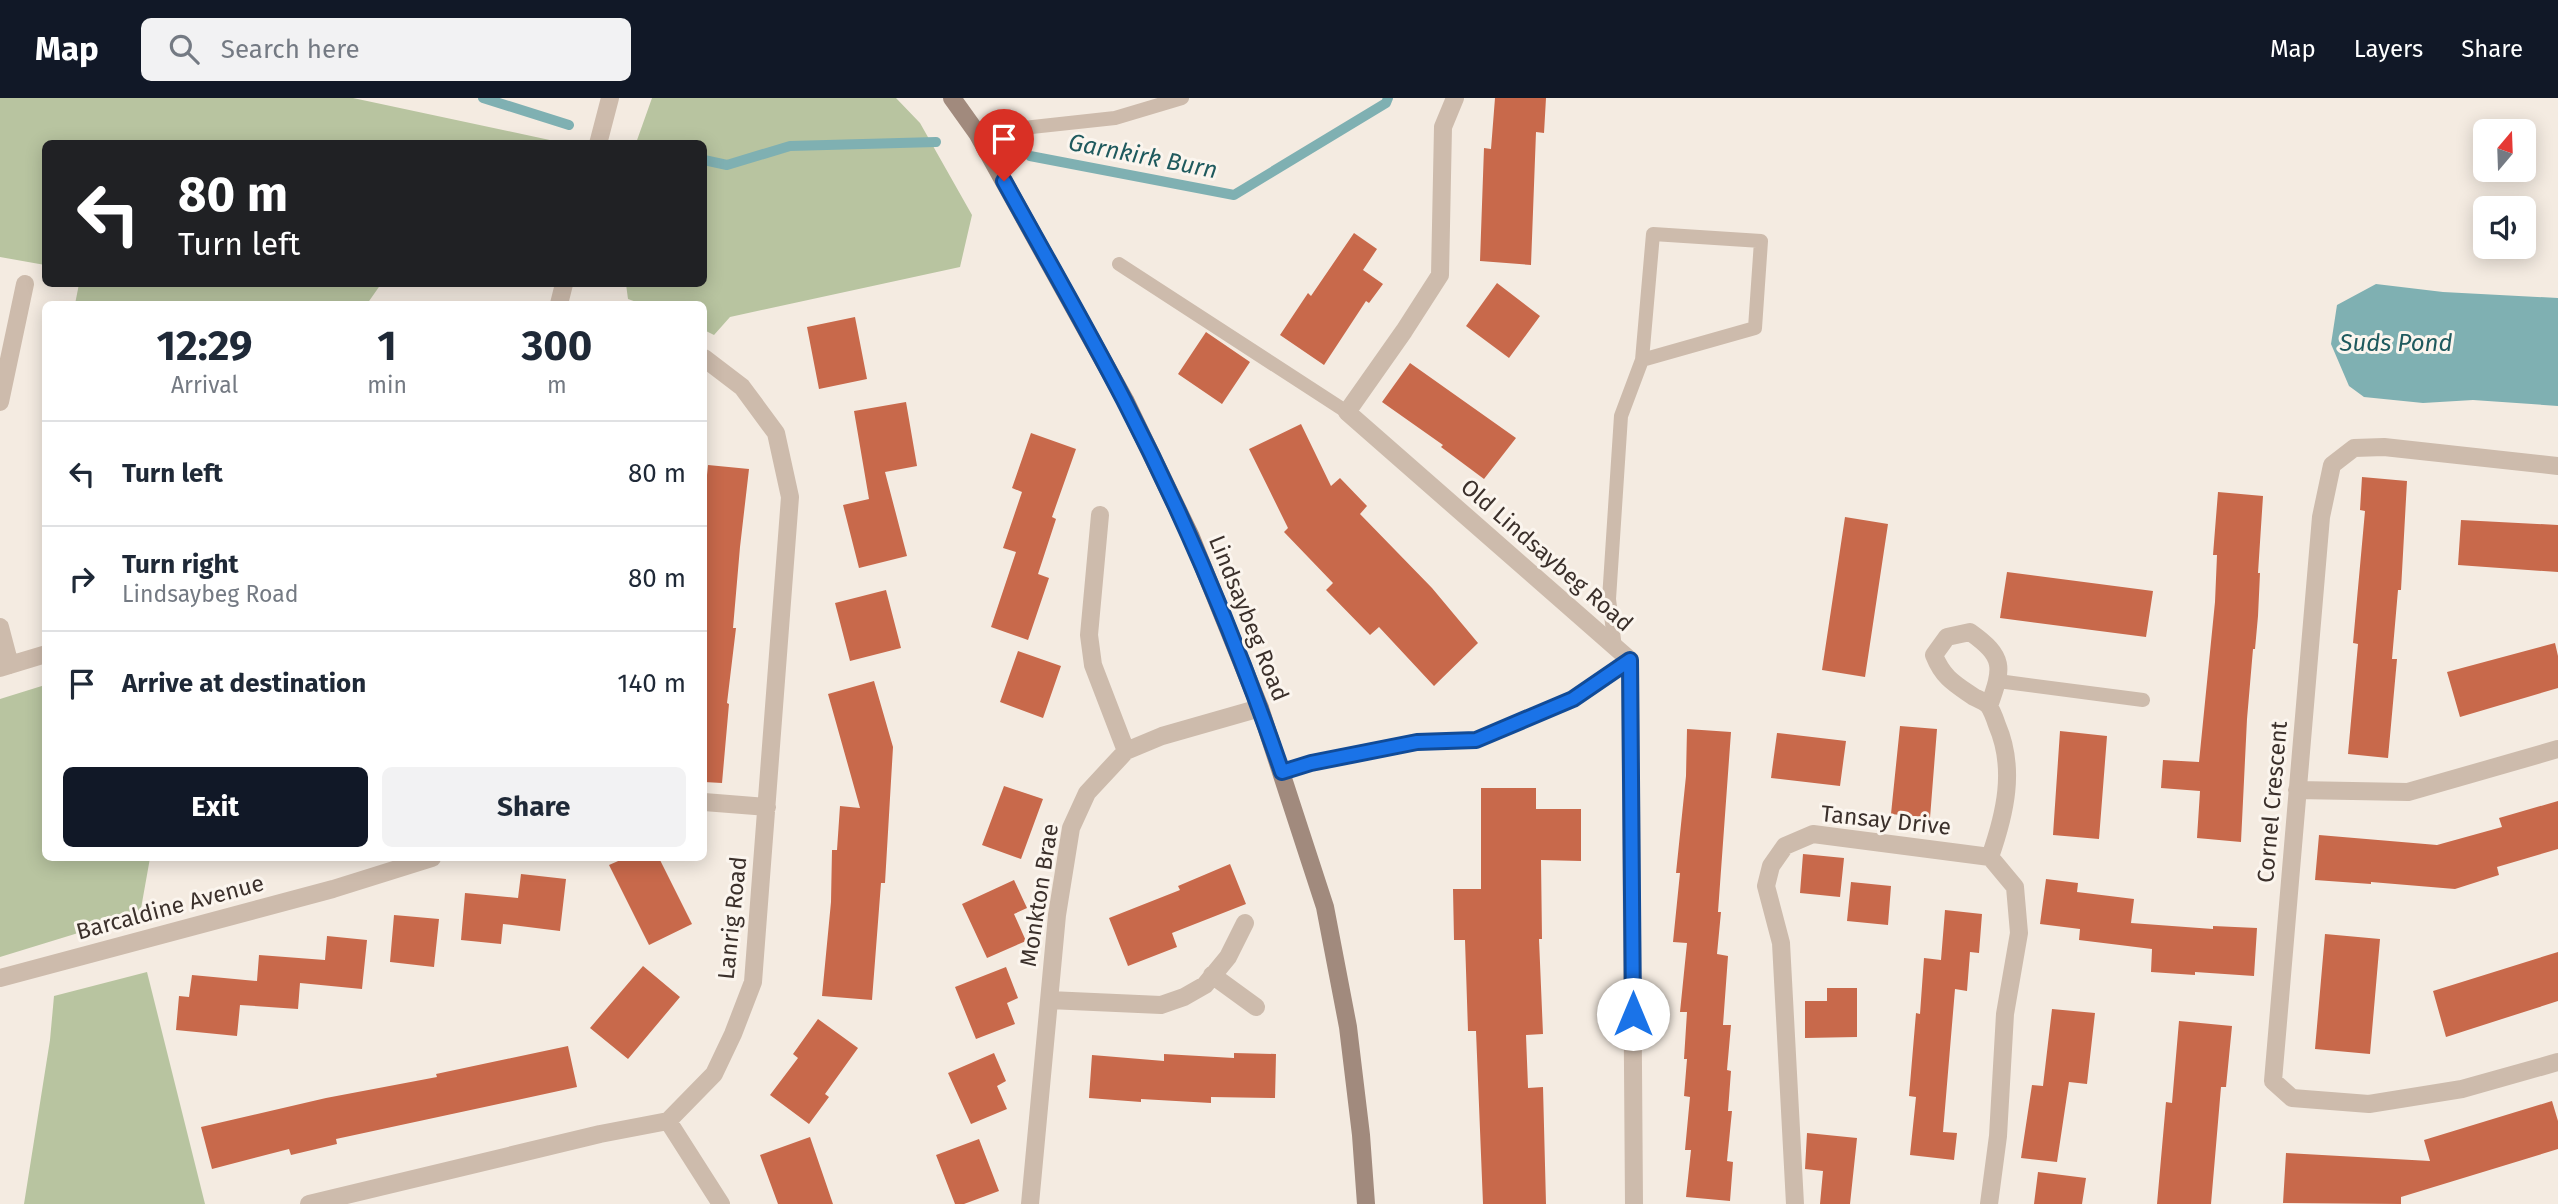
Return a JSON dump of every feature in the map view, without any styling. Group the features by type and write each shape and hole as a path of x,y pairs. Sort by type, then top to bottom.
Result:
{"main road":[{"name":"Lindsaybeg Road","path":"952,98 977,133 1131,413 1191,537 1260,708 1325,907 1348,1027 1366,1204"}],"street":[{"path":"599,140 610,98"},
{"path":"1347,411 1440,275 1443,127 1455,98"},
{"path":"0,402 25,284"},
{"name":"Lanrig Road","path":"668,1121 714,1074 753,982 790,497 776,433 741,387 707,360"},
{"name":"Old Lindsaybeg Road","path":"1347,411 1630,660 1634,1204"},
{"name":"Cornel Crescent","path":"2558,466 2384,447 2354,448 2332,465 2321,517 2273,1080 2292,1098 2369,1104 2462,1089 2558,1062"},
{"path":"1100,515 1088,635 1093,665 1126,751"},
{"path":"0,627 5,666 42,655"},
{"path":"1989,706 2000,670 1992,648 1970,632 1947,637 1934,655 1940,671 1955,685 1989,706 2001,733 2008,786 2003,820 1990,857 2015,887 2019,933 2005,1014 1998,1136 1989,1204"},
{"name":"Monkton Brae","path":"1030,1204 1057,915 1070,828 1087,793 1126,751 1162,736 1260,708"},
{"path":"2297,790 2408,792 2558,749"},
{"path":"707,802 767,807"},
{"name":"Tansay Drive","path":"1795,1204 1781,943 1766,886 1771,866 1785,846 1813,834 1990,857"},
{"name":"Barcaldine Avenue","path":"0,978 333,888 422,861"},
{"path":"1049,1000 1161,1005 1184,997 1205,985 1228,957 1245,923"},
{"path":"1212,975 1256,1007"},
{"path":"309,1204 600,1134 668,1121 721,1204"}],"lane":[{"path":"977,133 1115,118 1182,98"},
{"path":"1615,648 1609,598 1621,416 1642,360 1653,234 1761,241 1755,328 1642,360"},
{"path":"1119,264 1347,411"},
{"path":"1282,772 1311,763 1417,742 1476,740 1573,699 1630,660"},
{"path":"1998,681 2143,700"}],"green space":[{"path":"0,98 353,98 550,140 42,140 42,264 0,257"},
{"path":"652,98 896,98 920,123 972,215 960,267 730,317 714,335 707,332 707,301 628,299 626,287 707,287 707,140 637,140"},
{"path":"78,287 379,287 369,301 76,301"},
{"path":"42,686 42,861 149,861 140,914 0,957 0,699"},
{"path":"147,972 205,1204 24,1204 50,1040 54,996"}],"water":[{"name":"Suds Pond","path":"2376,284 2443,292 2558,298 2558,406 2473,400 2423,403 2364,397 2349,386 2331,344 2337,305"}],"building":[{"path":"1495,98 1546,98 1544,133 1536,132 1531,265 1480,261 1484,148 1491,149"},
{"path":"1354,233 1377,249 1363,270 1383,284 1369,303 1366,301 1324,365 1280,335 1308,293 1311,296"},
{"path":"1497,283 1540,316 1509,358 1466,326"},
{"path":"855,317 867,379 819,389 807,327"},
{"path":"1206,332 1250,362 1222,404 1178,374"},
{"path":"1410,363 1516,438 1484,479 1441,447 1443,445 1382,402"},
{"path":"906,402 917,466 885,472 907,556 859,568 843,505 869,499 854,411"},
{"path":"1301,424 1331,486 1340,478 1367,506 1360,514 1432,588 1478,643 1434,686 1379,627 1370,635 1326,590 1333,583 1284,532 1288,528 1249,449"},
{"path":"1031,433 1076,449 1052,517 1056,519 1038,574 1049,578 1028,640 991,627 1016,552 1003,548 1022,492 1012,488"},
{"path":"708,465 749,469 733,628 736,628 727,703 722,783 707,782"},
{"path":"2362,477 2407,481 2401,590 2398,590 2392,659 2397,659 2388,758 2348,754 2358,644 2353,643 2365,511 2360,510"},
{"path":"2218,492 2263,496 2258,616 2247,719 2241,842 2197,838 2200,791 2161,788 2163,760 2199,762 2215,602 2217,555 2213,555"},
{"path":"1845,517 1888,524 1865,677 1822,670"},
{"path":"2461,520 2558,525 2558,572 2458,565"},
{"path":"2007,572 2153,591 2146,637 2000,618"},
{"path":"886,590 901,648 850,661 835,603"},
{"path":"2555,643 2558,656 2558,688 2460,717 2447,672"},
{"path":"1018,651 1061,666 1043,718 1000,702"},
{"path":"874,681 893,747 885,883 881,883 872,1000 822,996 831,902 832,850 837,850 840,806 860,808 828,694"},
{"path":"1900,726 1937,729 1930,818 1891,814"},
{"path":"1687,729 1731,732 1717,954 1728,956 1723,1025 1731,1025 1727,1070 1731,1071 1728,1111 1732,1111 1727,1161 1733,1162 1730,1201 1686,1197 1691,1150 1685,1150 1690,1097 1684,1096 1687,1012 1680,1012 1687,943 1673,942 1680,873 1676,873 1686,776"},
{"path":"2060,731 2107,736 2099,839 2053,835"},
{"path":"1777,733 1846,741 1840,786 1771,778"},
{"path":"1004,786 1043,799 1021,859 982,845"},
{"path":"1481,788 1536,788 1536,809 1581,809 1581,861 1541,860 1542,939 1539,939 1543,1034 1526,1035 1528,1088 1543,1087 1546,1204 1483,1204 1476,1031 1468,1031 1465,940 1454,940 1453,889 1481,889"},
{"path":"2558,801 2558,849 2497,867 2499,875 2455,889 2315,880 2319,835 2437,845 2502,827 2499,818"},
{"path":"1803,854 1844,858 1840,897 1800,893"},
{"path":"618,861 660,861 692,924 649,945 609,865"},
{"path":"1230,864 1246,904 1172,933 1177,947 1128,966 1109,918 1180,890 1178,886"},
{"path":"521,874 566,879 560,931 503,924 501,944 461,940 465,893 518,898"},
{"path":"2046,879 2078,883 2077,892 2134,899 2131,923 2213,929 2213,926 2257,928 2254,976 2151,972 2152,949 2079,940 2080,929 2040,924"},
{"path":"1014,880 1027,908 1014,914 1026,941 987,958 962,904"},
{"path":"1851,882 1891,886 1888,925 1847,921"},
{"path":"1945,910 1982,914 1979,953 1970,952 1967,991 1955,989 1943,1132 1957,1133 1954,1160 1910,1155 1916,1097 1909,1096 1916,1013 1920,1014 1924,958 1941,960"},
{"path":"394,915 439,919 434,967 390,962"},
{"path":"2325,934 2380,939 2370,1054 2315,1049"},
{"path":"327,936 367,940 362,989 300,983 298,1009 240,1005 237,1036 176,1030 179,996 189,997 192,975 257,981 259,955 325,960"},
{"path":"2558,952 2558,1001 2446,1037 2433,991"},
{"path":"643,966 680,997 628,1059 590,1028"},
{"path":"1006,967 1018,998 1007,1003 1015,1024 976,1039 955,987"},
{"path":"1827,988 1857,988 1857,1037 1805,1038 1805,1001 1827,1001"},
{"path":"2052,1009 2095,1013 2087,1084 2069,1082 2057,1162 2021,1158 2032,1085 2043,1086"},
{"path":"818,1019 858,1048 825,1094 829,1097 809,1124 770,1095 798,1058 793,1054"},
{"path":"2179,1021 2232,1026 2226,1087 2221,1087 2211,1204 2157,1204 2166,1102 2172,1103"},
{"path":"568,1046 577,1087 336,1139 337,1144 291,1155 289,1149 212,1169 201,1127"},
{"path":"994,1053 1006,1081 997,1086 1007,1109 971,1124 948,1073"},
{"path":"1234,1053 1276,1054 1275,1098 1211,1097 1211,1103 1089,1098 1092,1055 1164,1061 1164,1054 1234,1058"},
{"path":"2552,1101 2558,1121 2558,1149 2401,1197 2401,1204 2283,1203 2286,1153 2430,1161 2424,1140"},
{"path":"1807,1133 1857,1138 1850,1204 1820,1204 1823,1171 1805,1169"},
{"path":"810,1137 833,1204 778,1204 760,1155"},
{"path":"979,1139 999,1191 964,1204 955,1204 936,1155"},
{"path":"2038,1172 2086,1178 2082,1204 2034,1204"}],"waterway":[{"name":"Garnkirk Burn","path":"483,98 569,125"},
{"name":"Garnkirk Burn","path":"1030,156 1234,195 1386,103 1388,98"},
{"name":"Garnkirk Burn","path":"707,161 727,165 790,146 936,142"}],"route":[{"path":"1004,181 1125,400 1191,537 1260,708 1282,772 1311,763 1417,742 1476,740 1573,699 1630,660 1633,1014"}]}
